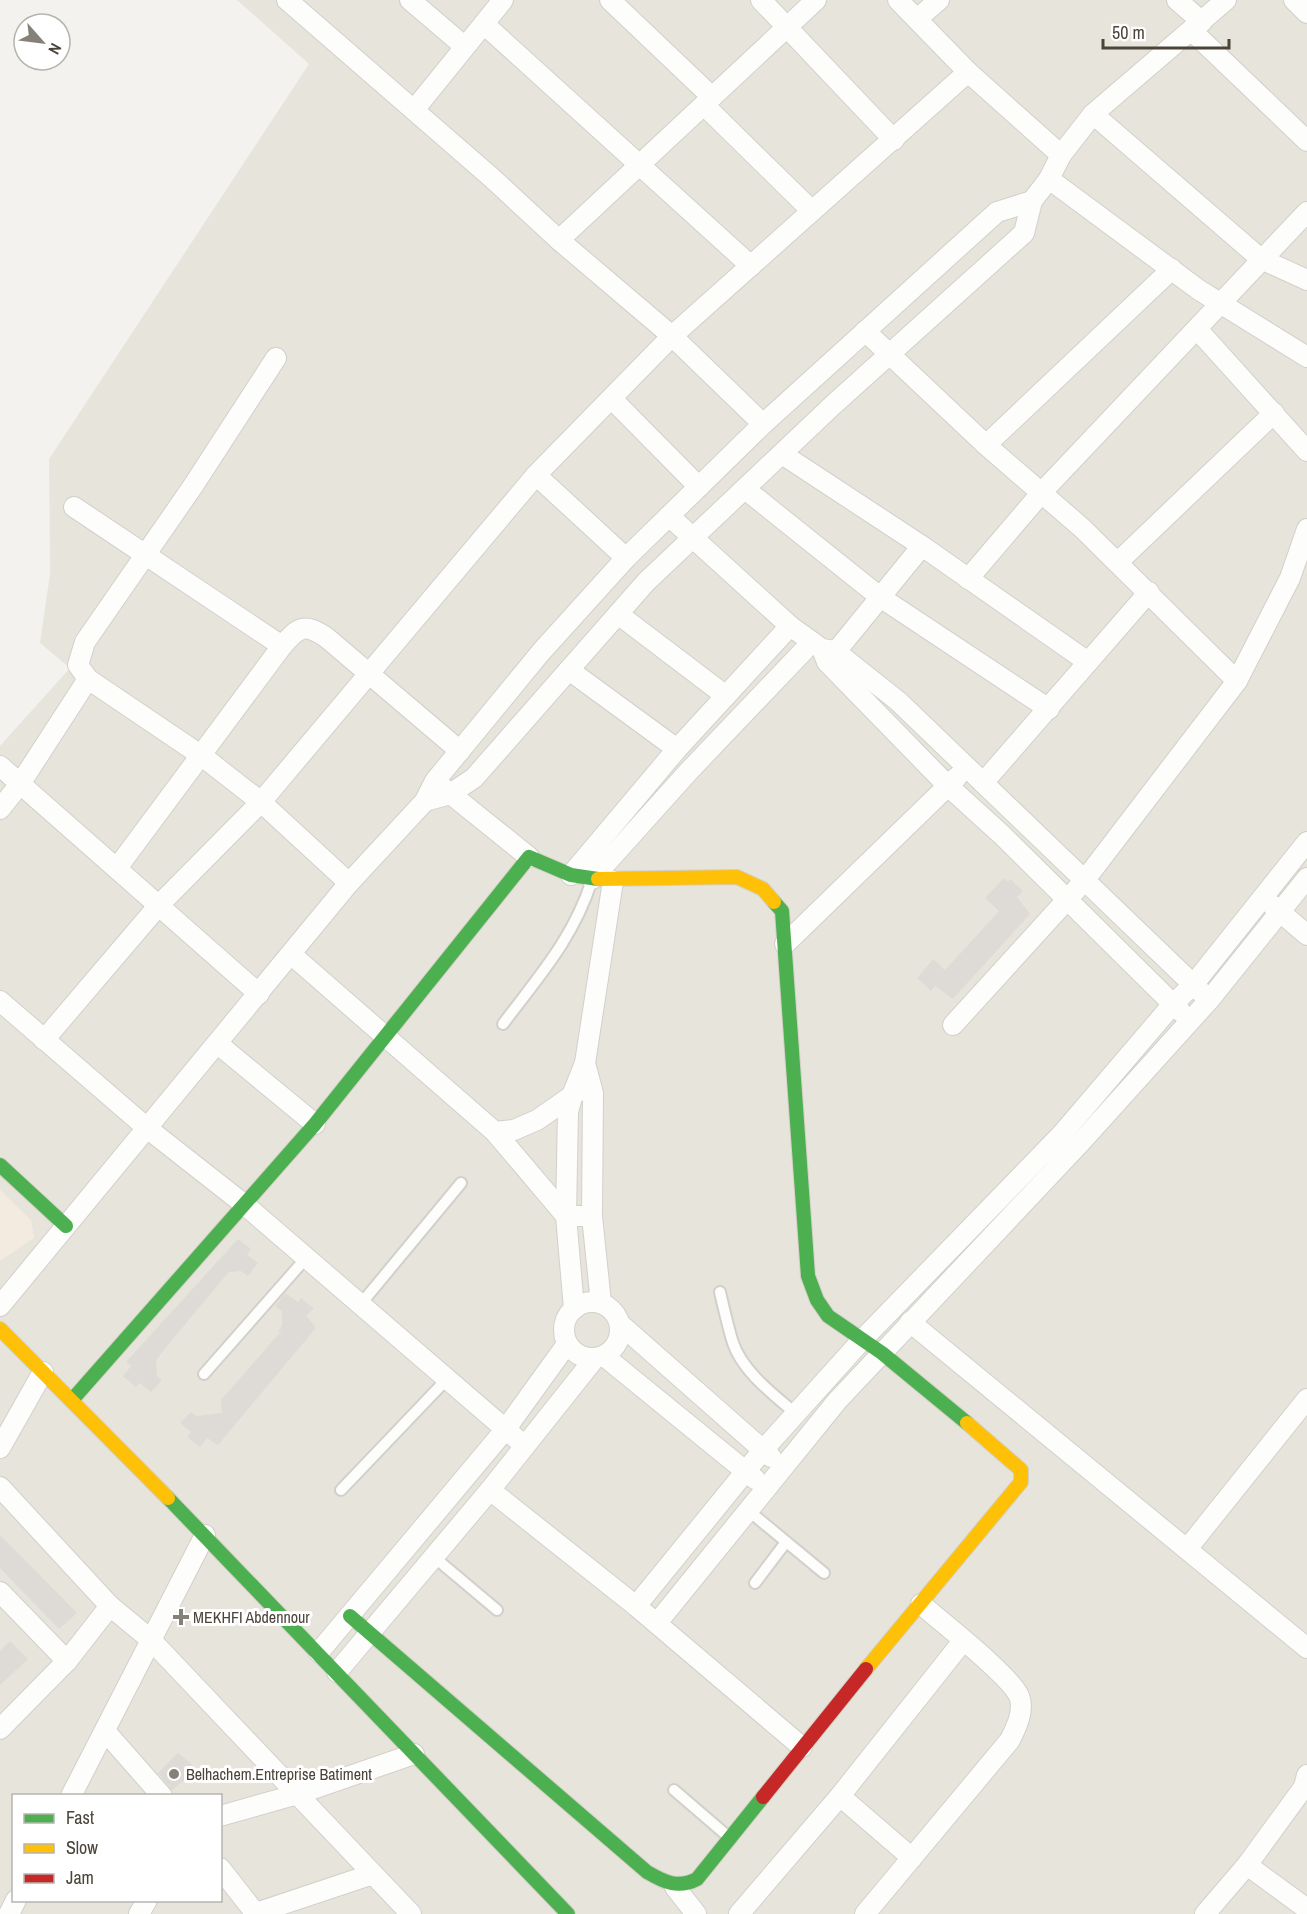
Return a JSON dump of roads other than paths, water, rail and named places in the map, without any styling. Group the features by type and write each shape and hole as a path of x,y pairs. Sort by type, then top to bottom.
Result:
{"street":[{"path":"287,0 492,177 559,240 672,336 763,424"},
{"path":"410,0 464,46"},
{"path":"414,110 503,0"},
{"path":"610,0 812,211"},
{"path":"760,0 894,140"},
{"path":"559,240 816,0"},
{"path":"898,0 968,72 1061,155"},
{"path":"917,19 939,0"},
{"path":"1177,0 1197,27 1307,141"},
{"path":"425,801 450,794 474,778 618,614 693,537 1024,233 1032,201 1049,179 1061,155 1093,114 1226,0"},
{"path":"1294,0 1307,13"},
{"path":"484,24 751,266"},
{"path":"44,1040 159,905 261,802 371,674 536,475 672,336 968,72"},
{"path":"1093,114 1261,259 1307,280"},
{"path":"1049,179 1220,303 1307,357"},
{"path":"0,1306 349,883 425,801 435,781 541,652 626,558 763,424 997,212 1032,201"},
{"path":"968,579 1043,491 1307,212"},
{"path":"986,445 1173,269"},
{"path":"1197,329 1307,451"},
{"path":"865,331 986,445 1043,491 1149,592 1237,681"},
{"path":"276,358 81,651 78,665 88,679 202,756 261,802 349,883"},
{"path":"612,399 699,487"},
{"path":"1118,562 1274,413"},
{"path":"782,454 922,546 1088,662"},
{"path":"536,475 626,558"},
{"path":"745,489 880,597 1049,709"},
{"path":"74,507 282,646"},
{"path":"669,516 790,627 898,701 1210,999"},
{"path":"953,1025 1084,881 1237,681 1299,577 1307,529"},
{"path":"592,879 689,771 824,651 880,597 922,546"},
{"path":"983,783 1149,592"},
{"path":"618,614 726,696"},
{"path":"117,867 282,646 293,633 307,627 314,628 371,674 460,751"},
{"path":"571,875 677,749 790,627"},
{"path":"824,651 948,786 1002,835 1066,901 1190,1019"},
{"path":"569,670 677,749"},
{"path":"0,809 20,784 88,679"},
{"path":"0,766 258,994"},
{"path":"785,944 968,767"},
{"path":"435,781 529,857 571,875 613,881 737,877 763,889 782,911 808,1276 817,1300 828,1316 882,1353 1018,1465 1022,1476 1006,1503 802,1747 696,1881 675,1887"},
{"path":"636,1606 762,1450 795,1413 862,1340 1062,1134 1173,1004 1193,985 1307,842"},
{"path":"72,1400 315,1124 387,1038 529,857"},
{"path":"657,1623 785,1468 837,1401 1082,1142 1210,999 1307,878"},
{"path":"574,1308 566,1216 568,1112 585,1063 613,881"},
{"path":"1262,898 1307,935"},
{"path":"291,956 495,1132 566,1216 592,1216"},
{"path":"0,1001 147,1128 245,1205 525,1446"},
{"path":"218,1044 315,1124"},
{"path":"585,1063 593,1093 592,1216 601,1303"},
{"path":"495,1132 514,1130 537,1120 552,1112 573,1093 593,1093"},
{"path":"0,1165 66,1226"},
{"path":"767,1488 599,1357 579,1355 567,1344 564,1325 574,1308 582,1304 601,1303 610,1308 620,1324 785,1468"},
{"path":"910,1322 1307,1648"},
{"path":"337,1672 599,1357 618,1342 620,1324"},
{"path":"0,1329 319,1652 568,1914"},
{"path":"319,1652 505,1430 567,1344"},
{"path":"0,1448 44,1372"},
{"path":"1187,1549 1307,1399"},
{"path":"0,1487 110,1606 150,1640 411,1914"},
{"path":"490,1490 657,1623 802,1747"},
{"path":"72,1794 205,1535"},
{"path":"0,1592 67,1661"},
{"path":"865,1914 1010,1740 1019,1719 1020,1697 1005,1678 921,1604"},
{"path":"0,1729 67,1661 110,1606"},
{"path":"350,1616 647,1872 675,1887 696,1914"},
{"path":"739,1914 840,1796 963,1641"},
{"path":"105,1731 160,1794"},
{"path":"222,1815 298,1794 414,1754"},
{"path":"1206,1914 1247,1865 1306,1784"},
{"path":"840,1796 912,1858"},
{"path":"1247,1865 1307,1909"},
{"path":"222,1871 254,1913 373,1874"}],"lane":[{"path":"502,1024 569,935 582,910 592,879"},
{"path":"360,1305 461,1183"},
{"path":"204,1374 306,1258"},
{"path":"720,1292 734,1345 744,1362 761,1383 795,1413"},
{"path":"341,1490 447,1379"},
{"path":"749,1511 824,1573"},
{"path":"755,1583 786,1542"},
{"path":"434,1557 497,1610"},
{"path":"674,1790 731,1839"}],"place":[{"name":"MEKHFI Abdennour","path":"181,1617"},
{"name":"Belhachem.Entreprise Batiment","path":"174,1774"}]}
